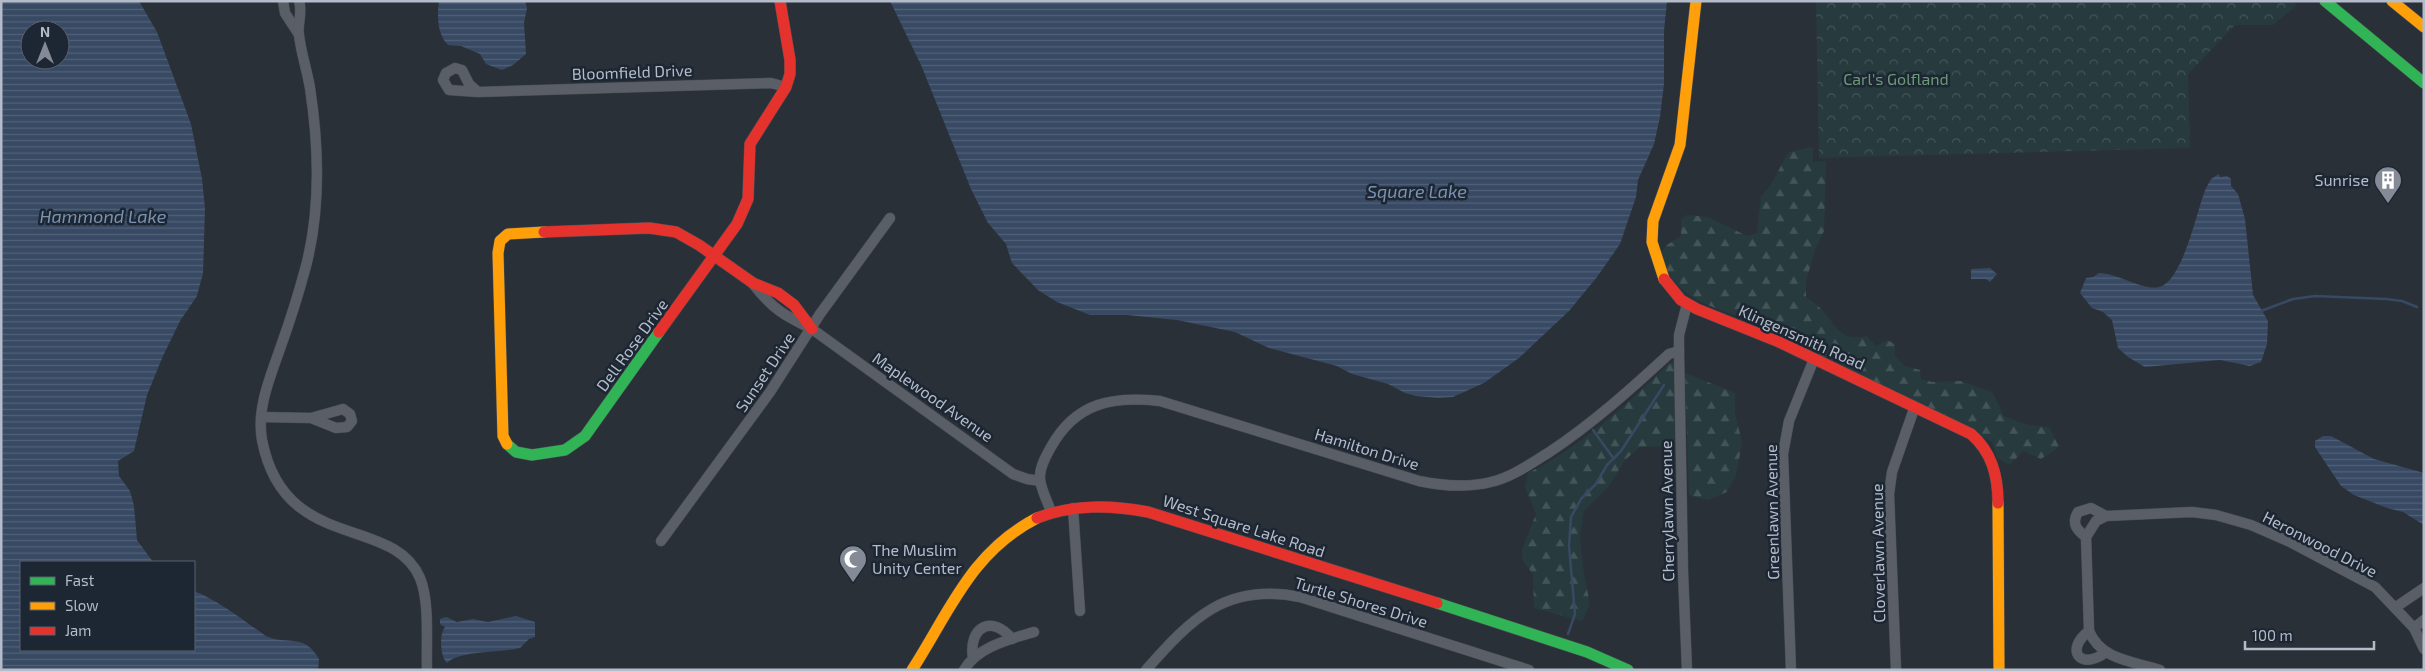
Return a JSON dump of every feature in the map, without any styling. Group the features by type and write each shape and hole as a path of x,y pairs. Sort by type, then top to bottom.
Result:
{"main road":[{"name":"Dell Rose Drive","path":"503,237 500,241 498,253 504,436 508,446 522,454 558,453 571,448 585,436 715,257 747,206 750,144 786,87 790,66 780,1"},
{"name":"Klingensmith Road","path":"1696,1 1680,145 1653,221 1652,242 1664,280 1687,304 1814,359 1914,409 1971,434 1982,443 1994,464 1999,514 2000,670"},
{"path":"2325,1 2422,80"},
{"path":"2392,1 2424,27"},
{"name":"Maplewood Avenue","path":"503,237 514,232 649,228 676,232 693,241 753,283 778,293 794,305 812,329"},
{"name":"West Square Lake Road","path":"912,670 984,557 1011,533 1051,512 1111,505 1148,512 1512,627 1587,652 1628,670"}],"street":[{"path":"283,1 285,13 298,33"},
{"path":"299,1 301,10 298,33 310,86 314,124 317,168 316,206 307,264 266,392 262,417 262,440 273,473 281,489 294,503 324,523 391,549 408,561 416,570 422,587 427,670"},
{"name":"Bloomfield Drive","path":"478,92 771,83 786,87"},
{"name":"Sunset Drive","path":"661,541 770,392 820,314 890,218"},
{"path":"1679,351 1680,334 1687,304"},
{"name":"Maplewood Avenue","path":"812,329 1013,474 1026,479 1040,481"},
{"name":"Hamilton Drive","path":"1040,481 1045,458 1061,429 1070,420 1084,410 1102,404 1139,399 1176,404 1269,436 1419,481 1453,486 1492,482 1528,466 1575,435 1669,354 1679,351"},
{"name":"Cherrylawn Avenue","path":"1679,351 1683,572 1687,670"},
{"name":"Greenlawn Avenue","path":"1791,670 1783,454 1789,421 1814,359"},
{"name":"Cloverlawn Avenue","path":"1896,670 1888,494 1896,457 1914,409"},
{"path":"262,417 311,418"},
{"path":"1040,481 1051,512"},
{"path":"1073,508 1080,611"},
{"name":"Heronwood Drive","path":"2089,631 2086,537 2075,527 2074,520 2078,512 2085,508 2091,508 2106,516 2192,512 2216,515 2251,525 2290,542 2375,588 2396,607 2414,628 2424,649"},
{"path":"2086,537 2096,521 2106,516"},
{"path":"2396,607 2424,588"},
{"name":"Turtle Shores Drive","path":"1146,670 1178,633 1202,614 1236,599 1267,594 1300,597 1529,670"},
{"path":"2414,628 2424,620"},
{"path":"973,658 972,639 976,633 985,628 998,627 1012,639"},
{"path":"2105,653 2095,660 2088,661 2079,656 2077,651 2078,640 2089,631 2095,643 2105,653 2160,670"},
{"path":"964,670 973,658 1012,639 1034,632"}],"green space":[{"name":"Carl's Golfland","path":"1816,1 2292,1 2297,5 2273,25 2235,25 2188,74 2190,148 1819,158"},
{"path":"1813,147 1813,162 1826,161 1824,231 1815,250 1806,281 1806,297 1820,308 1840,332 1845,335 1851,337 1867,336 1876,346 1887,340 1895,344 1895,356 1905,366 1920,370 1921,379 1932,382 1961,381 1992,392 2004,416 2025,424 2050,428 2059,447 2041,459 2023,451 2010,465 1997,458 1992,442 1738,316 1701,302 1680,287 1672,278 1665,266 1661,253 1667,245 1681,236 1681,219 1687,215 1708,217 1747,236 1757,233 1761,196 1774,180 1789,152"},
{"path":"1674,362 1677,365 1676,446 1640,447 1625,460 1609,486 1584,511 1580,534 1583,569 1590,604 1582,621 1534,608 1533,574 1523,561 1522,550 1536,514 1525,487 1528,473 1547,463 1603,424 1669,363"},
{"path":"1685,373 1735,393 1735,413 1742,442 1736,476 1727,492 1708,500 1689,495"}],"water":[{"name":"Hammond Lake","path":"1,1 139,1 157,32 191,124 202,179 205,208 203,273 197,296 180,321 147,395 134,451 118,461 119,476 130,491 134,506 137,540 152,561 20,561 20,651 195,651 195,591 225,607 266,636 274,639 301,642 307,645 319,659 318,670 1,670"},
{"path":"439,1 525,1 527,8 524,23 526,54 513,65 502,70 486,64 480,54 461,46 448,45 444,41 440,30"},
{"name":"Square Lake","path":"890,1 1667,1 1664,31 1664,84 1660,117 1654,144 1638,180 1636,197 1620,244 1597,277 1569,311 1519,358 1484,383 1453,397 1416,396 1405,393 1388,384 1352,374 1337,366 1269,348 1235,332 1177,320 1127,315 1090,315 1057,302 1038,290 1012,263 1006,244 988,223 971,189 921,65"},
{"path":"2219,174 2220,177 2227,176 2231,179 2231,186 2238,194 2245,219 2253,295 2268,321 2267,344 2261,362 2250,366 2220,360 2145,367 2128,357 2118,348 2112,320 2103,312 2092,308 2080,293 2086,278 2093,277 2099,273 2153,288 2168,282 2182,259 2206,188 2211,179"},
{"path":"1990,268 1997,274 1990,282 1986,279 1971,279 1971,269"},
{"path":"2323,436 2331,436 2374,459 2424,473 2424,525 2403,512 2354,495 2341,486 2315,447 2315,441"},
{"path":"516,616 535,622 535,637 529,639 520,648 471,654 453,659 447,663 445,660 441,640 445,627 440,624 440,619 446,617 457,622 473,619 488,622"}],"waterway":[{"path":"2261,311 2293,299 2315,296 2386,299 2402,301 2417,307"},
{"path":"1568,634 1575,614 1569,546 1571,517 1581,499 1596,484 1607,465 1621,451 1664,385"},
{"path":"1593,430 1614,459"}],"traffic: fast":[{"path":"2325,1 2424,83"},
{"path":"507,444 516,452 532,455 565,450 585,436 659,332"},
{"path":"1437,603 1587,652 1628,670"}],"traffic: slow":[{"path":"1664,279 1652,242 1653,221 1680,145 1696,1"},
{"path":"2392,1 2424,27"},
{"path":"507,444 503,436 498,253 500,241 508,234 544,232"},
{"path":"1998,503 1999,670"},
{"path":"912,670 951,605 978,565 1014,532 1037,518"}],"traffic: jam":[{"path":"659,332 737,224 748,199 750,144 786,87 790,74 790,60 780,1"},
{"path":"544,232 649,228 676,232 699,245 753,283 778,293 794,305 812,329"},
{"path":"1664,279 1681,300 1697,309 1779,342 1971,434 1989,457 1997,483 1998,503"},
{"path":"1037,518 1065,510 1092,507 1148,512 1437,603"}],"place":[{"name":"Sunrise","path":"2388,204"},
{"name":"The Muslim Unity Center","path":"853,583"}]}
